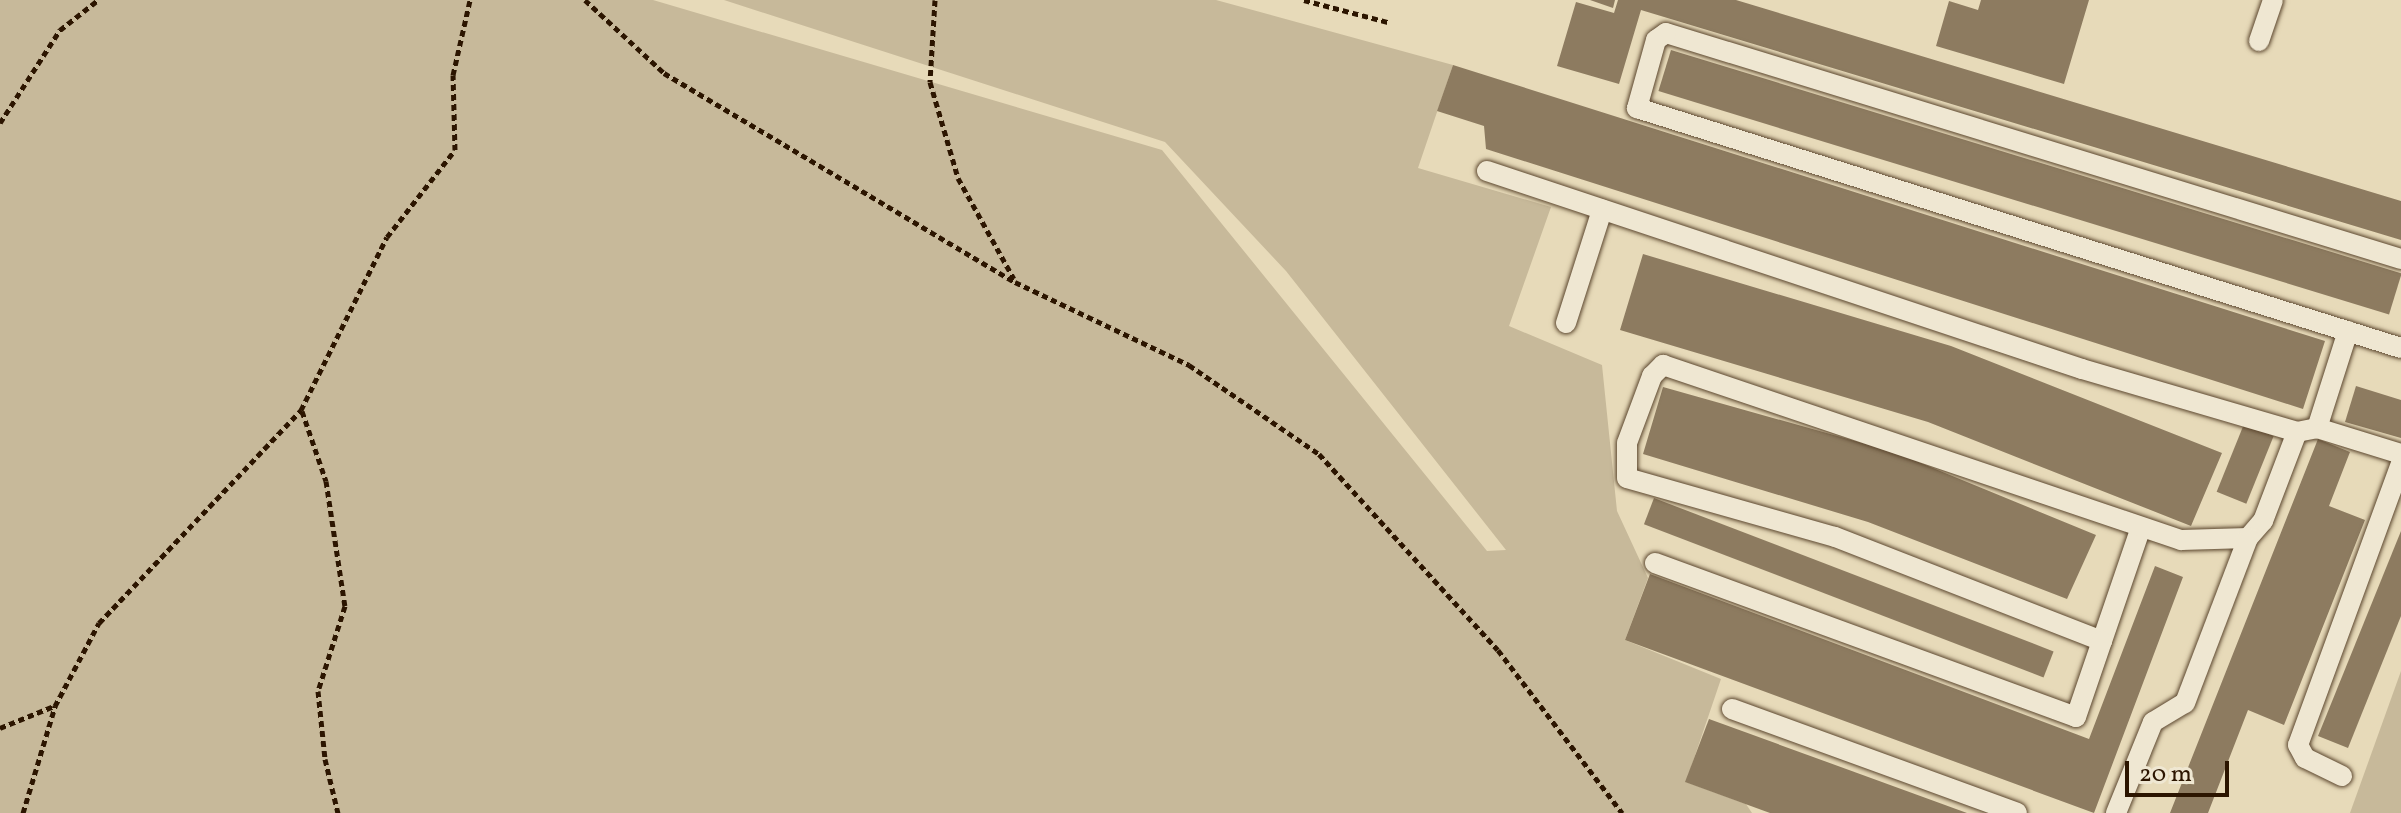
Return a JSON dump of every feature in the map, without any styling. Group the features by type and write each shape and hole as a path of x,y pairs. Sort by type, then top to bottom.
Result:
{"lane":[{"path":"2259,41 2273,0"},
{"path":"2401,259 1666,33 1656,40 1637,108 2401,348"},
{"path":"1487,171 2082,369 2401,454"},
{"path":"1566,323 1602,210"},
{"path":"2116,813 2153,722 2185,703 2248,538 2263,521 2307,430 2348,331"},
{"path":"2102,641 1835,537 1627,478 1627,443 1652,376 1663,365 2140,530 2181,540 2248,538"},
{"path":"2342,776 2305,758 2298,745 2401,463"},
{"path":"1655,563 2076,717 2140,530"},
{"path":"1732,709 2017,813"}],"path":[{"path":"0,123 60,30 98,0"},
{"path":"23,813 55,706 99,623 301,410 387,237 455,150 453,75 470,0"},
{"path":"585,0 664,73 1015,282 1189,365 1319,454 1498,650 1622,813"},
{"path":"935,0 930,82 958,178 1015,282"},
{"path":"1304,0 1388,22"},
{"path":"301,410 326,481 345,606 318,691 325,759 338,813"},
{"path":"0,728 55,706"}],"shaded area":[{"path":"0,0 653,0 1162,150 1487,551 1506,550 1286,271 1165,142 724,0 1216,0 1453,65 1418,168 1551,207 1509,326 1602,365 1617,511 1648,578 1625,640 1721,679 1686,782 1746,804 1752,813 0,813"},
{"path":"2401,671 2401,813 2350,813"}],"building":[{"path":"1590,0 1615,0 1613,8"},
{"path":"1618,0 1736,0 2401,201 2401,240 1641,10 1619,84 1557,66 1576,2 1614,13"},
{"path":"1981,0 2089,0 2064,84 1936,46 1949,1 1978,10"},
{"path":"1671,50 2401,273 2389,314 1658,91"},
{"path":"1453,65 2325,341 2303,409 1486,149 1484,126 1437,111"},
{"path":"1643,254 1951,346 2222,453 2191,526 1928,422 1620,330"},
{"path":"2356,386 2401,400 2401,438 2345,422"},
{"path":"1663,387 1894,452 2096,535 2067,599 1868,522 1643,454"},
{"path":"2244,424 2274,436 2246,504 2217,492"},
{"path":"2318,439 2350,452 2329,506 2365,520 2284,725 2248,710 2208,813 2170,813"},
{"path":"1654,498 2054,651 2044,678 1644,524"},
{"path":"2401,531 2401,616 2348,748 2318,736"},
{"path":"2155,566 2183,577 2094,813 1625,640 1650,574 2089,739"},
{"path":"1709,719 1967,813 1770,813 1685,782"}]}
